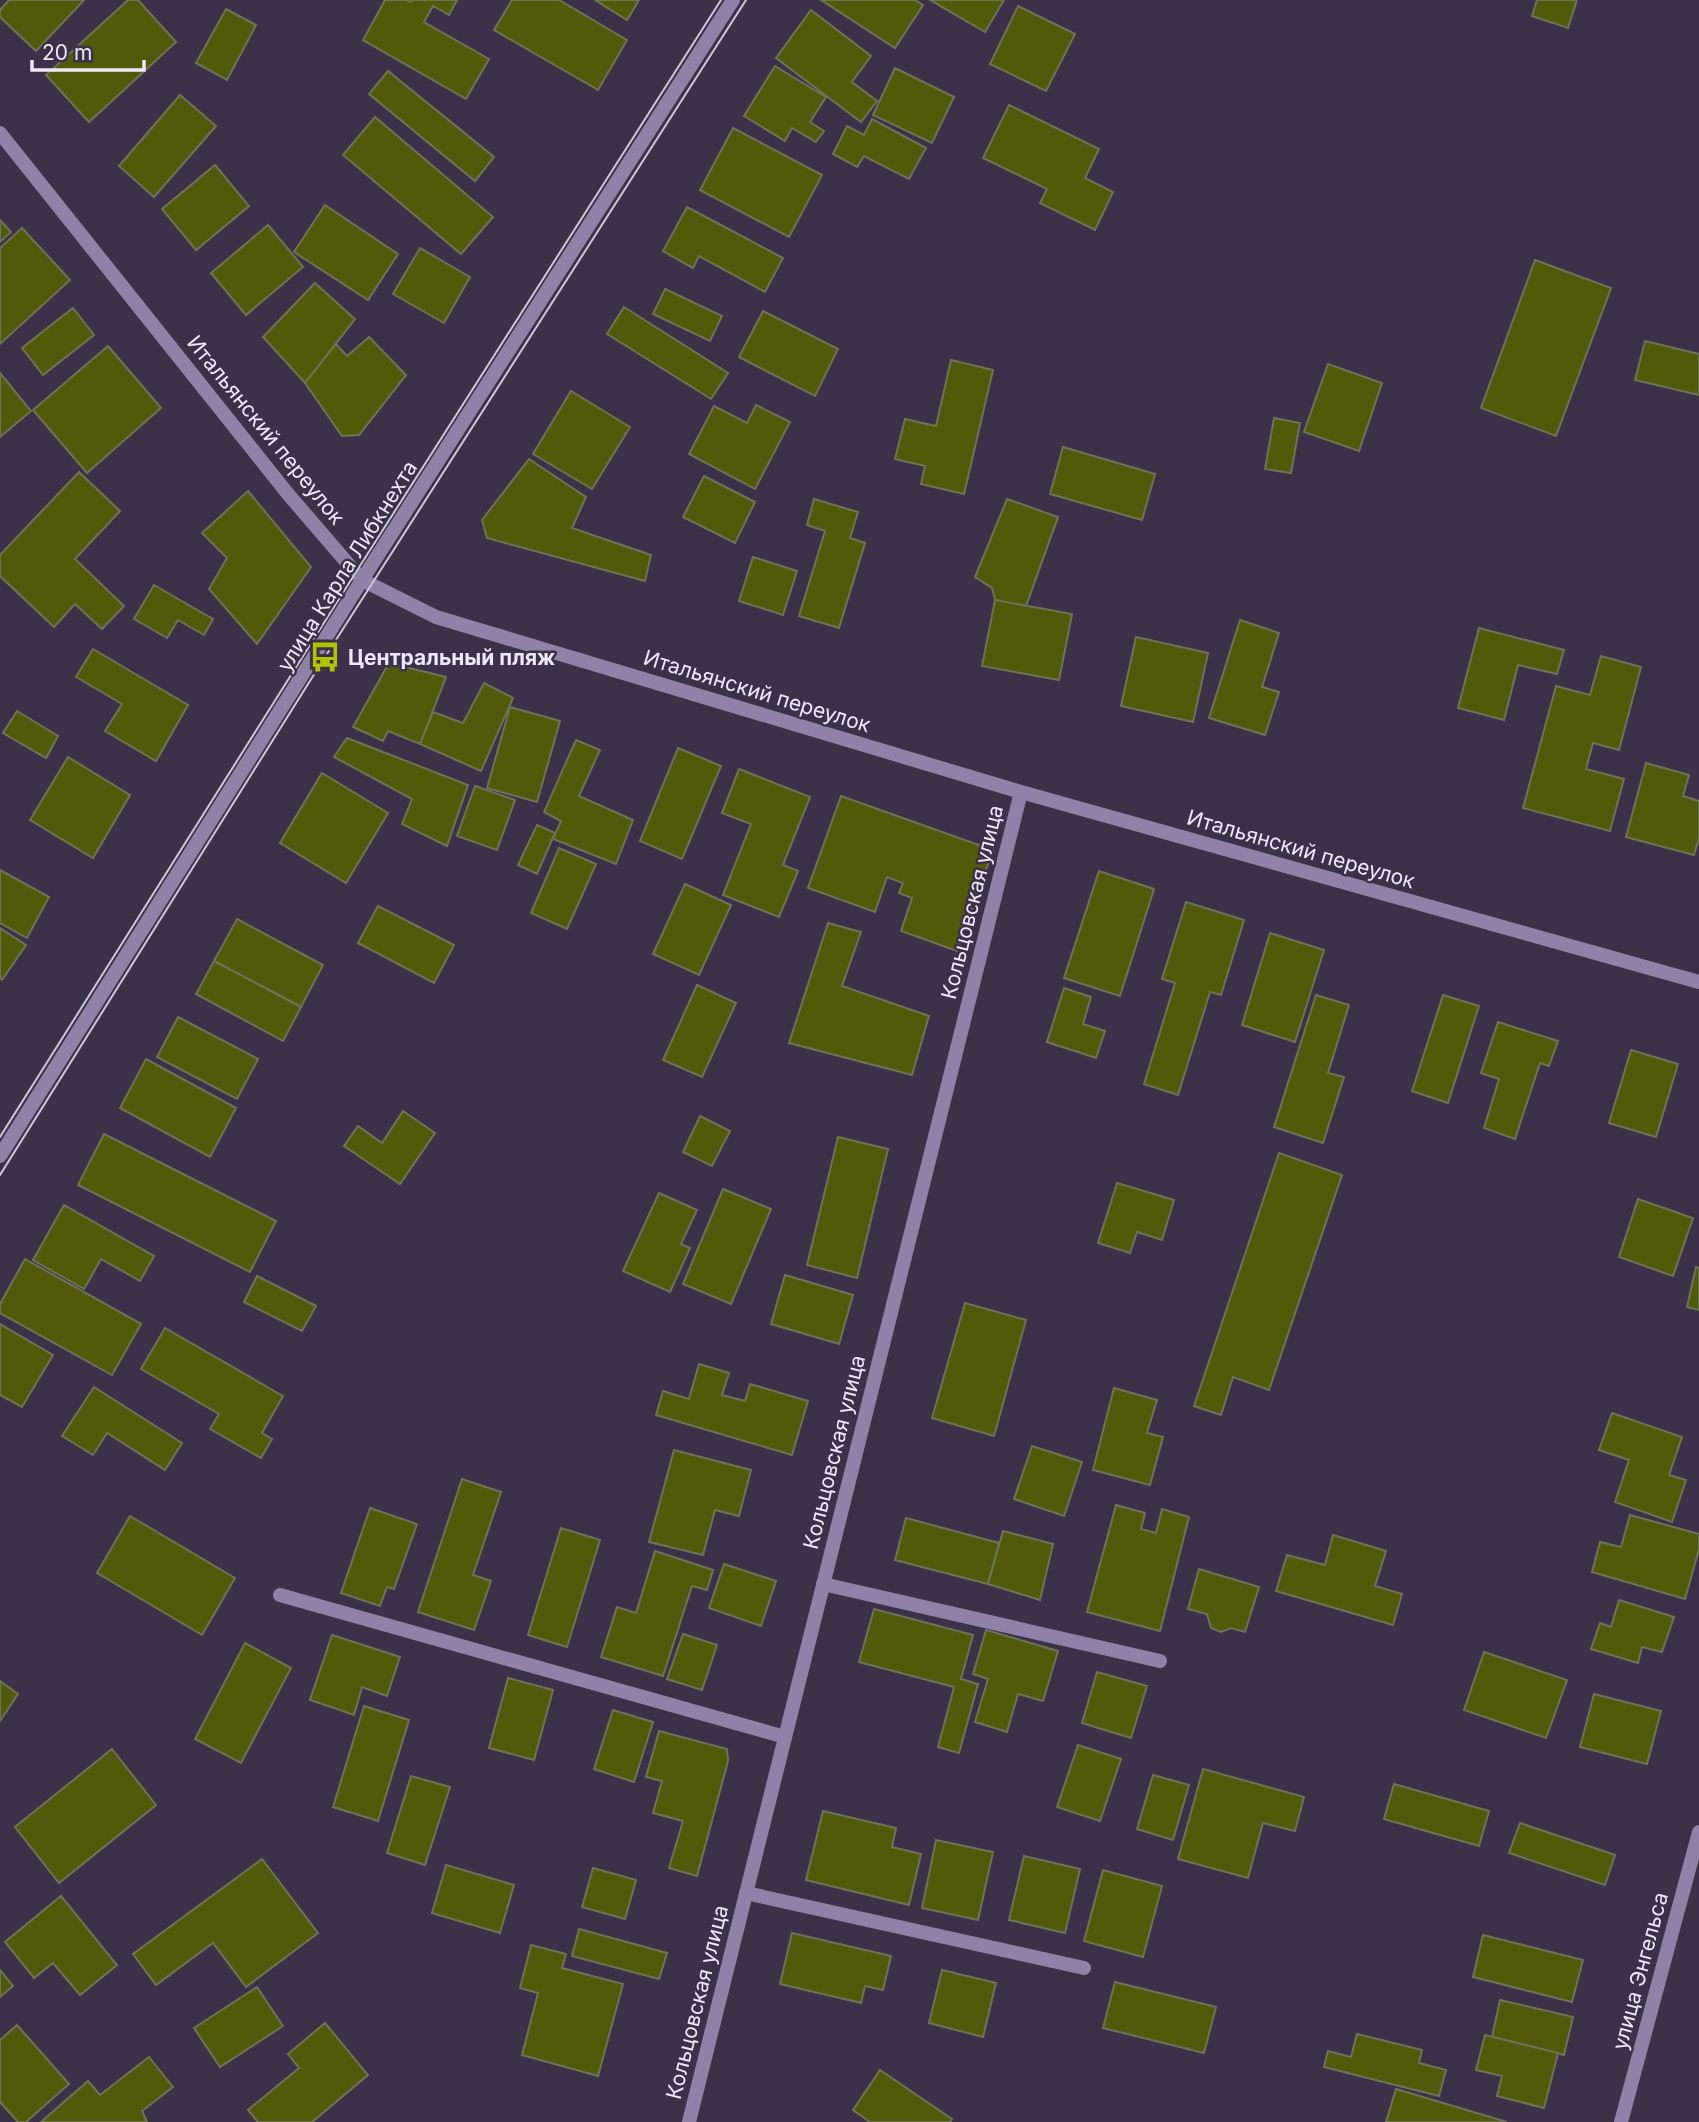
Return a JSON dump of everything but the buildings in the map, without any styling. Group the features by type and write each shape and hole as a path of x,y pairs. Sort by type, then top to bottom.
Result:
{"street":[{"name":"улица Карла Либкнехта","path":"0,1156 362,580 733,0"},
{"name":"Итальянский переулок","path":"0,133 288,494 362,580 436,617 1021,792 1699,982"},
{"name":"Кольцовская улица","path":"689,2122 1021,792"},
{"path":"823,1584 1160,1661"},
{"path":"280,1595 785,1737"},
{"name":"улица Энгельса","path":"1621,2122 1699,1832"},
{"path":"746,1893 1084,1968"}],"tram line":[{"path":"0,1137 721,0"},
{"path":"0,1175 325,657 746,0"}],"place":[{"name":"Центральный пляж","path":"325,657"}]}
